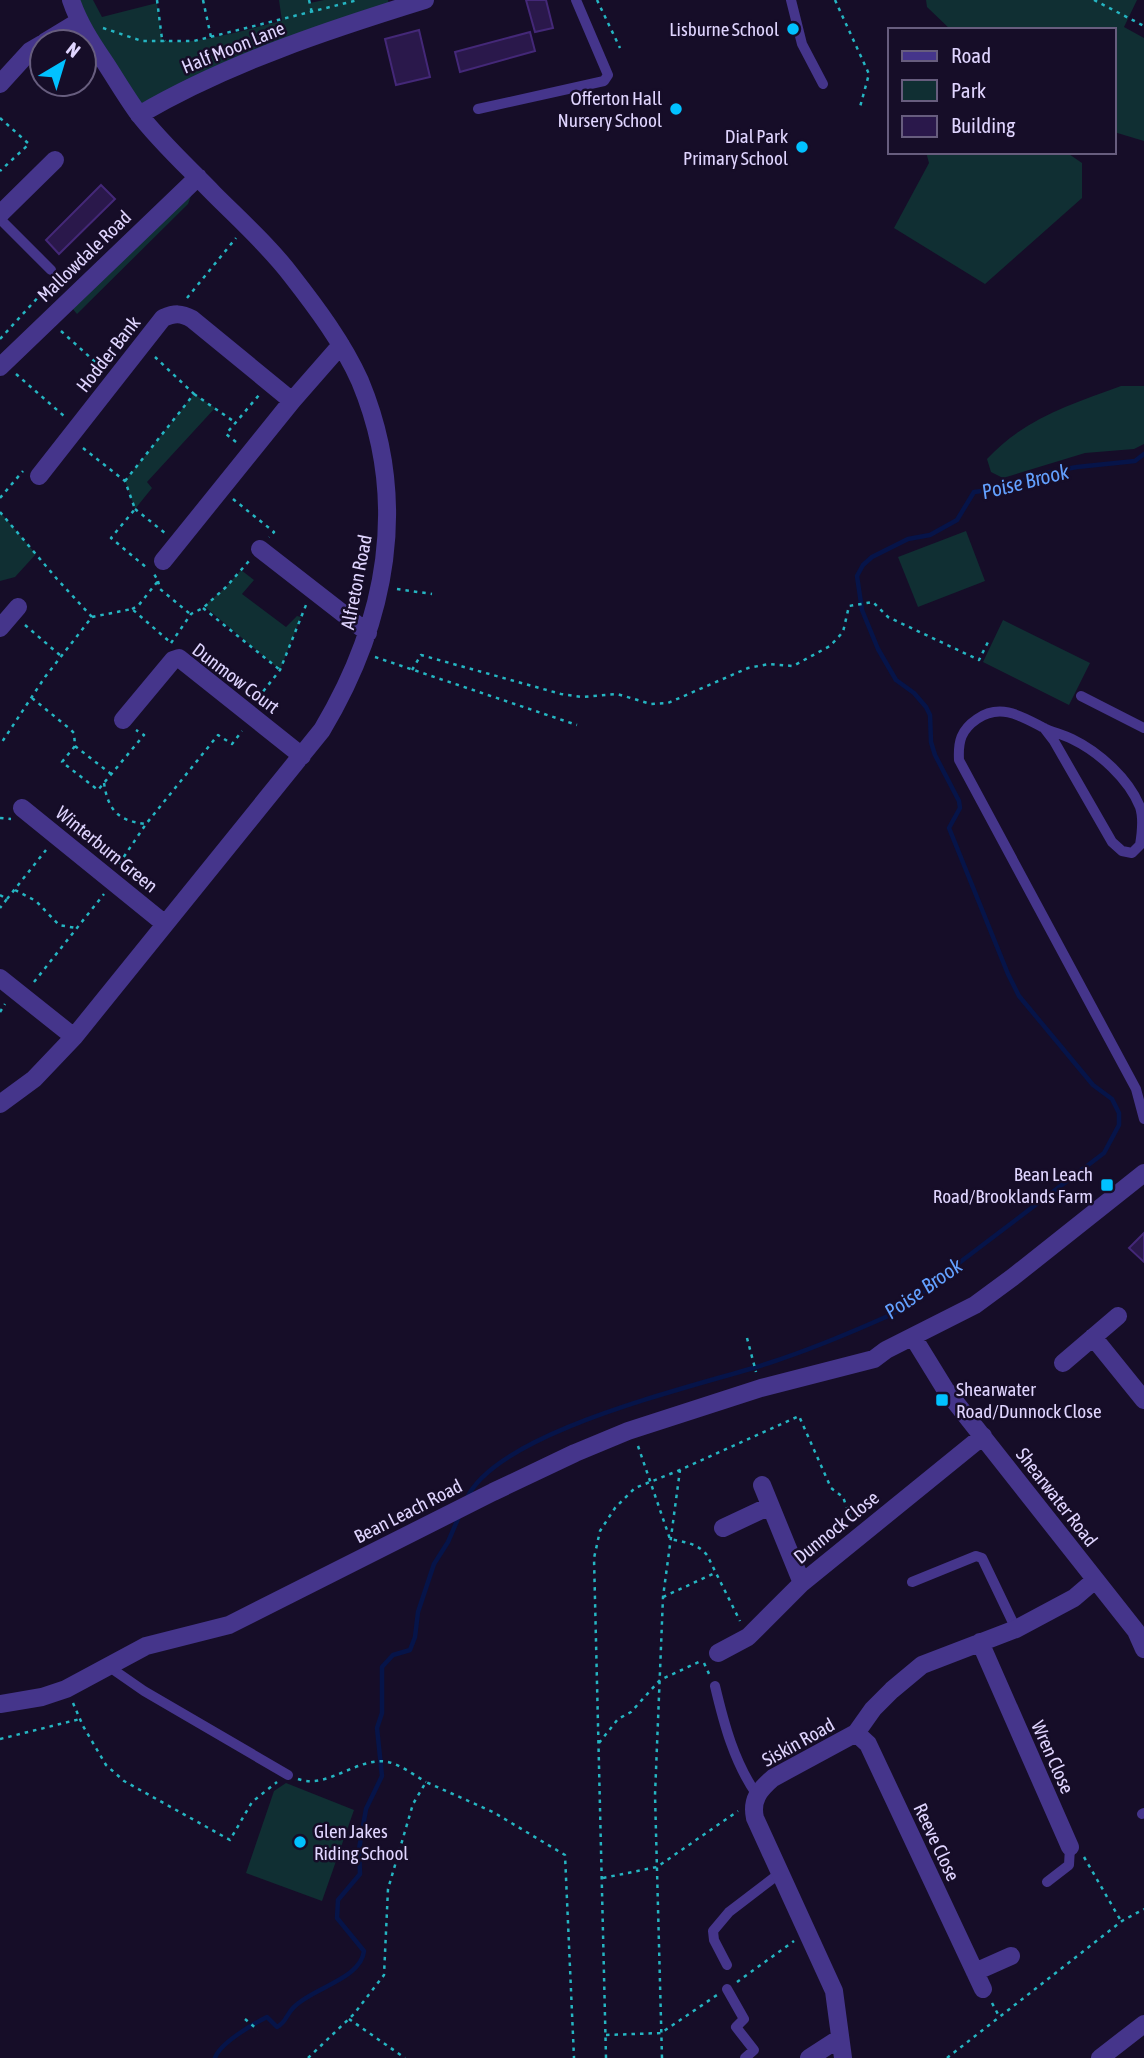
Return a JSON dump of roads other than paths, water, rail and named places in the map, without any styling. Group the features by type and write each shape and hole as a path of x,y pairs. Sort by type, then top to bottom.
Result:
{"street":[{"name":"Alfreton Road","path":"0,1104 34,1079 74,1037 322,730 340,701 362,653 379,587 388,533 385,464 379,436 362,389 341,345 289,272 139,115 78,22 71,0"},
{"name":"Half Moon Lane","path":"139,115 204,80 390,5 425,0"},
{"path":"68,28 78,22"},
{"path":"0,84 28,53"},
{"path":"0,214 55,160"},
{"name":"Mallowdale Road","path":"2,365 198,177"},
{"name":"Hodder Bank","path":"39,476 163,318 174,314 192,319 292,401"},
{"path":"158,567 292,401 341,345"},
{"path":"260,549 368,633"},
{"path":"0,628 15,610"},
{"name":"Dunmow Court","path":"123,720 172,652 302,756"},
{"name":"Winterburn Green","path":"22,808 165,924"},
{"path":"0,978 74,1037"},
{"name":"Bean Leach Road","path":"0,1703 42,1697 68,1688 146,1646 229,1625 493,1492 575,1453 632,1430 761,1388 840,1367 862,1356 886,1350 975,1305 1144,1173"},
{"path":"1063,1363 1118,1316"},
{"name":"Shearwater Road","path":"913,1337 945,1389 1136,1631 1144,1649"},
{"path":"1093,1337 1144,1400"},
{"name":"Dunnock Close","path":"710,1657 748,1637 802,1583 852,1540 984,1436"},
{"path":"762,1485 802,1583"},
{"path":"723,1528 770,1506"},
{"name":"Siskin Road","path":"756,1797 761,1788 773,1778 856,1733 873,1709 922,1665 1016,1629 1074,1598 1096,1580"},
{"name":"Wren Close","path":"980,1642 1070,1847"},
{"name":"Reeve Close","path":"856,1733 868,1744 979,1980 1011,1956"},
{"path":"756,1797 753,1808 755,1818 834,1991 843,2058"},
{"path":"1100,2058 1144,2024"},
{"path":"809,2058 840,2038"}],"lane":[{"path":"478,110 604,81 608,75 576,0"},
{"path":"791,0 802,44 824,83"},
{"path":"0,219 51,270"},
{"path":"1081,696 1144,728"},
{"path":"1044,728 1112,842 1122,851 1132,853 1140,845 1143,828 1141,809 1133,794 1119,776 1089,750 1060,733 1044,728 1019,714 999,711 984,714 966,726 958,743 959,760 1132,1081 1144,1119"},
{"path":"912,1582 976,1556 982,1558 1016,1629"},
{"path":"107,1666 144,1691 288,1774"},
{"path":"715,1686 728,1738 756,1797"},
{"path":"1047,1882 1069,1865 1070,1847"},
{"path":"727,1965 714,1940 713,1931 729,1912 780,1873"},
{"path":"727,1989 744,2019 736,2027 754,2050 746,2058"}],"waterway":[{"name":"Poise Brook","path":"466,1500 485,1475 516,1452 557,1432 650,1398 784,1358 896,1312 1104,1153 1119,1125 1119,1113 1112,1099 1093,1085 1019,996 1008,974 949,828 960,808 959,801 935,755 931,742 930,715 914,693 896,680 878,649 862,610 857,576 863,565 872,557 908,539 930,535 957,520 974,492 1003,488 1039,474 1135,461 1144,454"},
{"name":"Poise Brook","path":"215,2058 230,2040 267,2017 277,2027 302,2000 345,1976 361,1961 364,1951 337,1918 338,1900 360,1874 359,1849 366,1809 382,1776 377,1728 382,1713 382,1667 393,1655 410,1650 415,1637 418,1612 434,1564 448,1542 460,1514"}],"place":[{"name":"Lisburne School","path":"793,29"},
{"name":"Offerton Hall Nursery School","path":"676,109"},
{"name":"Dial Park Primary School","path":"802,147"},
{"name":"Bean Leach Road/Brooklands Farm","path":"1107,1185"},
{"name":"Shearwater Road/Dunnock Close","path":"942,1400"},
{"name":"Glen Jakes Riding School","path":"300,1842"}]}
